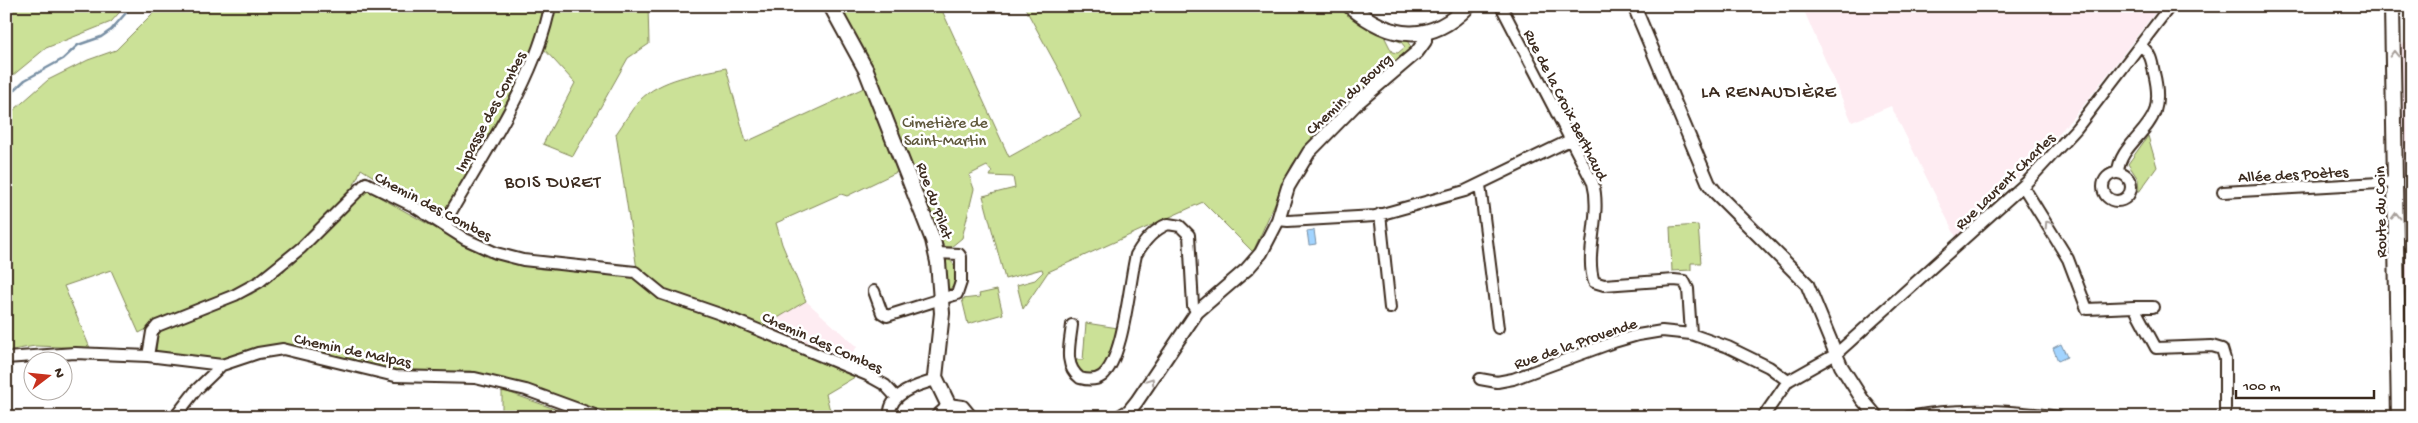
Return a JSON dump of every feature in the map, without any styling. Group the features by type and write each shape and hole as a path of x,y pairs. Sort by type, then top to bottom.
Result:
{"main road":[{"name":"Rue du Pilat","path":"832,6 870,78 922,211 936,253 941,298 941,331 936,380"},
{"path":"1350,6 1379,26 1403,33 1425,34 1449,23 1468,6"},
{"name":"Route du Coin","path":"2392,6 2399,417"},
{"path":"936,380 948,404 946,410 938,417"}],"street":[{"name":"Impasse des Combes","path":"447,227 448,217 501,124 540,49 550,6"},
{"name":"Rue de la Croix Berthaud","path":"1501,6 1595,192 1595,226 1591,264 1594,282 1604,285 1684,281 1688,289 1691,334"},
{"path":"1634,6 1709,184 1806,284 1836,354 1851,383 1877,417"},
{"name":"Rue Laurent Charles","path":"1788,381 1836,354 2027,182 2076,129 2170,6"},
{"name":"Chemin du Bourg","path":"1119,417 1129,411 1137,401 1197,312 1247,269 1261,253 1278,220 1288,187 1309,152 1357,103 1417,52 1425,41 1425,34"},
{"path":"2118,172 2120,161 2151,119 2157,104 2157,89 2152,61 2147,51 2141,46"},
{"path":"1278,220 1345,218 1380,214 1480,185 1570,140"},
{"name":"Allée des Poètes","path":"2223,192 2396,182"},
{"name":"Chemin des Combes","path":"148,356 152,332 157,326 235,295 259,282 302,248 366,183 413,206 483,248 506,257 635,272 662,294 720,314 867,375 885,385 896,397"},
{"path":"1480,185 1498,328"},
{"path":"2026,191 2068,259 2087,309 2153,307"},
{"path":"1380,214 1390,308"},
{"path":"1072,325 1070,368 1080,378 1094,380 1101,377 1108,370 1118,348 1136,255 1143,242 1168,224 1180,226 1189,235 1194,306 1197,312"},
{"path":"874,291 882,313 888,316 941,298 953,296 960,289 962,262 959,254 936,253"},
{"path":"2134,308 2156,348 2212,346 2222,349 2225,359 2225,417"},
{"name":"Rue de la Provende","path":"1480,378 1497,382 1513,379 1614,342 1652,332 1691,334 1753,358 1788,381"},
{"name":"Chemin de Malpas","path":"6,358 75,353 148,356 222,365 258,353 283,349 395,376 475,378 526,390 600,417"},
{"path":"174,417 196,390 222,365"},
{"path":"890,417 890,407 896,397 936,380"},
{"path":"1763,417 1788,381"},
{"path":"948,404 963,406 972,417"},
{"path":"1908,417 1950,411 2031,413 2059,417"}],"shaded area":[{"path":"1802,6 2160,6 2083,106 2030,166 1956,237 1891,106 1852,122"},
{"path":"2412,42 2412,309 2404,309 2400,44"},
{"path":"806,301 857,347 845,362 828,355 822,350 818,351 796,342 795,339 763,329 763,326"}],"green space":[{"path":"6,6 125,6 111,22 46,48 6,81"},
{"path":"160,6 548,6 538,48 493,132 441,219 361,169 353,187 342,202 278,264 254,281 139,333 111,270 64,286 90,348 35,346 7,351 6,117 48,80 88,60 116,50"},
{"path":"552,6 648,6 649,44 628,58 573,156 543,144 575,83 543,48"},
{"name":"Cimetière de Saint-Martin","path":"838,6 940,6 1009,157 1081,117 1061,74 1024,6 1340,6 1384,36 1392,52 1398,53 1405,47 1401,42 1390,38 1391,36 1406,39 1411,47 1405,55 1392,63 1309,142 1292,165 1253,252 1203,202 1048,272 1023,309 1017,285 1035,280 1043,272 1042,269 1005,279 983,196 1015,188 1013,177 990,176 992,172 987,166 969,175 974,189 962,238 951,247 946,247 938,241"},
{"path":"726,68 746,142 868,86 901,170 847,196 841,194 776,223 782,244 806,301 761,328 656,287 637,269 616,134 639,101 658,87 680,78"},
{"path":"2148,136 2157,167 2139,192 2138,179 2128,164"},
{"path":"365,189 487,257 541,269 629,275 655,295 860,374 826,394 829,407 835,417 616,417 470,371 399,373 285,346 224,361 156,352 158,331 252,294 291,266"},
{"path":"1698,225 1701,263 1691,263 1691,270 1672,271 1670,227"},
{"path":"948,258 957,268 953,287 949,289 945,287 943,259"},
{"path":"997,290 1003,314 968,324 962,299 980,297 979,294"},
{"path":"1086,323 1118,328 1108,361 1098,372 1091,374 1082,372 1077,366 1076,360 1083,360"},
{"path":"502,390 577,417 502,417"}],"water":[{"path":"1314,230 1316,244 1309,245 1307,231"},
{"path":"2061,344 2067,357 2058,361 2053,348"}],"waterway":[{"path":"6,98 25,80 63,59 78,45 101,37 111,30 132,6"}],"district":[{"name":"LA RENAUDIÈRE","path":"1769,91"},
{"name":"BOIS DURET","path":"553,181"}]}
